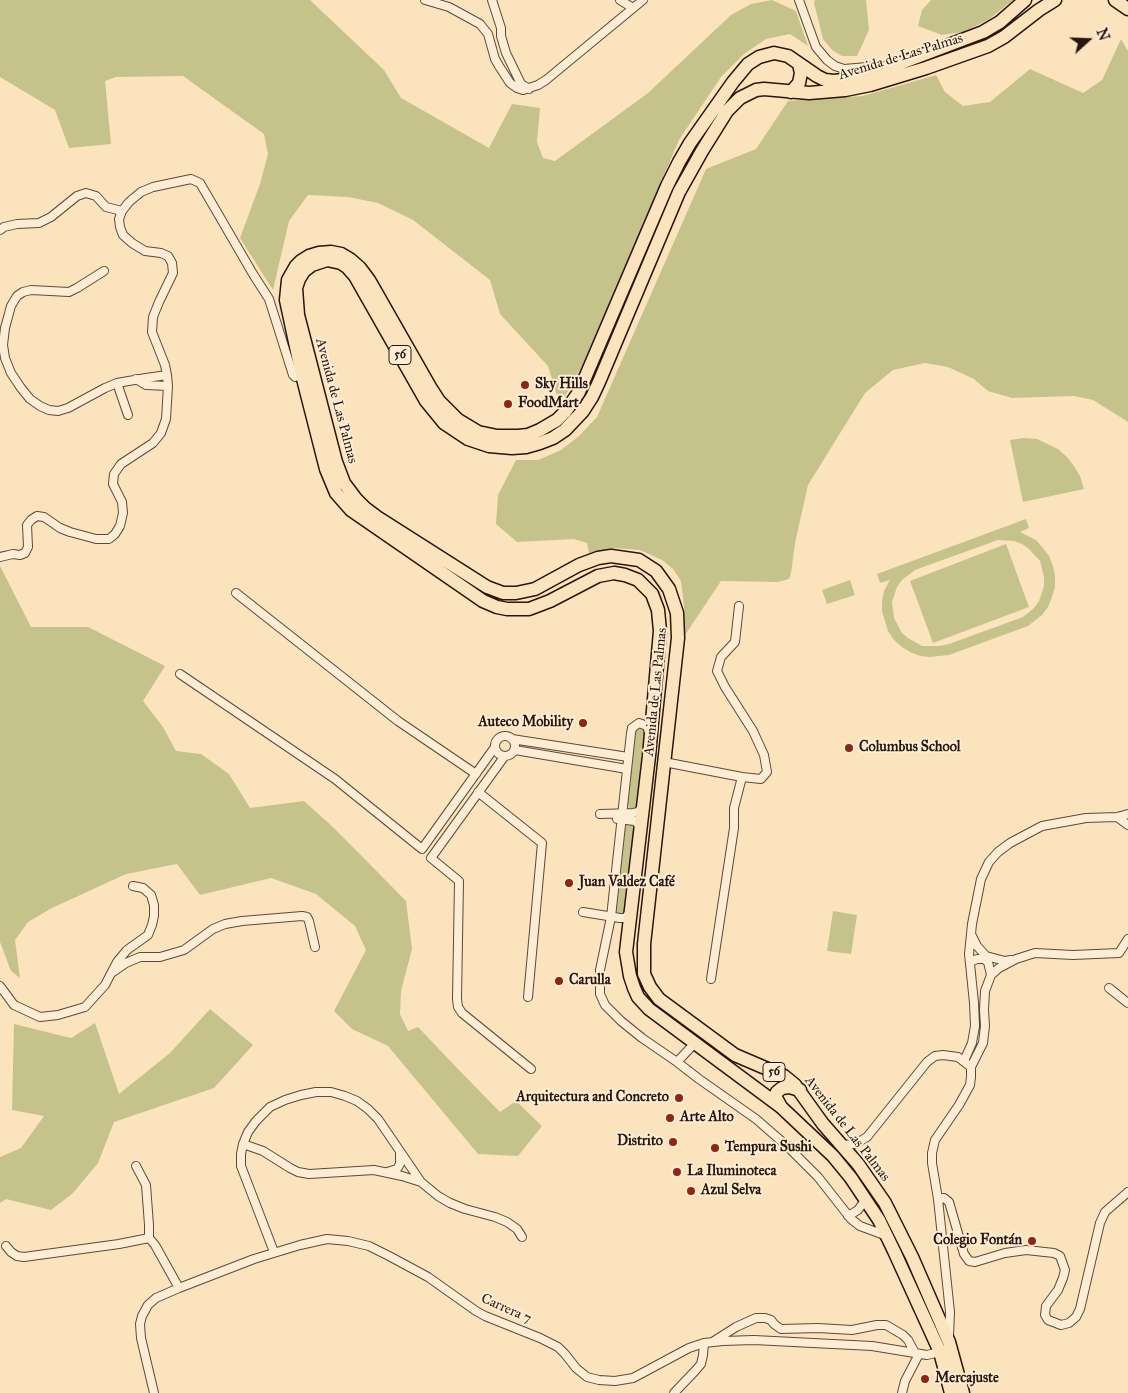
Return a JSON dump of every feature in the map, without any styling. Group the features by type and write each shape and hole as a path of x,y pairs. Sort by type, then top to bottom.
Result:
{"main road":[{"name":"Avenida de Las Palmas","path":"951,1393 927,1354 887,1236 866,1199 833,1156 781,1107 662,1020 638,997 634,988 626,952 655,691 660,620 652,594 638,580 614,573 598,576 550,601 529,609 507,609 486,604 362,518 340,499 330,483 302,375 286,300 288,280 301,261 319,252 341,254 351,260 364,274 439,401 458,420 478,432 507,437 540,430 557,420 565,412 578,392 679,162 690,143 748,64 758,57 774,53 788,56 816,76 825,80 852,79 896,65 984,32 1000,22 1025,0"},
{"name":"Avenida de Las Palmas","path":"963,1393 949,1342 905,1242 885,1203 858,1164 823,1124 795,1085 784,1076 735,1055 658,998 644,974 644,944 678,638 678,622 674,600 663,579 656,571 639,560 611,556 588,561 535,589 516,593 503,593 487,587 371,513 349,490 336,462 298,315 296,288 304,271 312,265 326,260 340,263 347,267 355,276 426,401 444,423 468,439 494,446 512,448 540,443 553,438 565,430 583,411 592,397 679,192 691,169 734,104 740,98 756,90 772,89 820,93 845,90 870,85 926,68 988,46 1004,37 1038,10 1055,0"},
{"path":"1115,0 1128,9"},
{"path":"790,92 799,83 801,73 799,64"},
{"path":"743,69 746,82 756,90"},
{"path":"781,1107 775,1096 777,1092 782,1088 788,1087 800,1090"}],"street":[{"path":"425,0 449,7 480,24 488,34 494,60 510,83 523,90 546,80 643,0"},
{"path":"492,0 506,53 522,84 529,89"},
{"path":"620,0 633,8"},
{"path":"799,0 816,47 835,66 844,69 896,65"},
{"path":"0,557 25,553 28,547 27,525 37,516 44,517 60,528 96,539 109,539 120,526 123,513 122,502 113,484 114,474 121,464 153,443 161,433 166,419 168,386 165,365 152,332 153,317 173,273 172,263 168,256 145,251 123,235 119,219 122,210 141,192 153,187 191,179 200,183 268,299 293,375 295,377 302,375"},
{"path":"0,230 17,224 39,223 51,217 77,196 86,193 96,196 106,207 122,210"},
{"path":"104,271 69,292 31,290 17,296 10,306 3,345 5,358 11,373 30,399 49,410 58,411 68,408 117,383 167,375"},
{"path":"136,380 146,385 168,386"},
{"path":"117,383 128,415"},
{"path":"236,593 398,721 476,774"},
{"path":"664,762 761,779 767,772 764,755 754,731 725,687 717,671 721,657 735,642 739,606"},
{"path":"180,674 336,779 422,849 495,748 496,741 501,737 507,736 512,739 628,757"},
{"path":"650,743 649,730 646,726 639,723 635,725 631,733 611,917 600,970 600,994 605,1004 620,1021 756,1119 788,1146 818,1177 848,1216 860,1226 887,1236"},
{"path":"512,739 515,744 515,750 511,754 504,756 431,858 459,881 458,1007 462,1013 531,1069"},
{"path":"495,748 497,753 504,756"},
{"path":"515,750 627,769"},
{"path":"710,979 734,828 734,808 742,777"},
{"path":"478,792 542,843 528,997"},
{"path":"600,817 621,816 638,812 643,806"},
{"path":"964,1061 972,1043 975,1026 969,954 971,934 976,898 981,879 989,862 1010,843 1042,826 1086,818 1117,817 1128,814"},
{"path":"621,816 635,821 641,828"},
{"path":"1117,817 1128,825"},
{"path":"0,986 14,1005 40,1017 58,1016 85,1007 105,985 117,962 127,950 148,935 154,916 154,905 150,895 143,888 133,886"},
{"path":"582,912 624,918 632,908"},
{"path":"110,974 126,963 140,957 160,957 184,950 213,929 225,924 242,921 302,916 309,921 316,947"},
{"path":"971,934 976,946 986,956 1005,961 1035,953 1072,955 1120,952 1128,939"},
{"path":"970,962 976,959 984,959 988,962 991,975"},
{"path":"949,1342 950,1312 938,1199 932,1163 934,1140 966,1094 971,1077 971,1067 983,1043 985,991 991,975 999,968 1016,959"},
{"path":"1109,988 1128,1003"},
{"path":"678,1062 696,1043"},
{"path":"842,1145 855,1144 867,1137 927,1062 935,1056 958,1057 971,1067"},
{"path":"274,1252 241,1166 243,1144 248,1132 256,1121 270,1108 300,1095 316,1092 331,1092 345,1096 368,1108 378,1119 421,1182 450,1203 507,1222 517,1229 522,1237"},
{"path":"243,1144 263,1151 298,1172 309,1174 374,1170 421,1182"},
{"path":"387,1172 397,1169 400,1164 400,1153"},
{"path":"136,1166 146,1185 150,1225 149,1238 155,1245 179,1288"},
{"path":"938,1199 944,1198 949,1202 964,1254 969,1261 975,1262 1005,1253 1026,1250 1054,1252 1060,1256 1064,1278 1046,1306 1045,1315 1048,1320 1061,1325 1069,1323 1080,1310 1100,1223 1105,1212 1128,1192"},
{"path":"848,1216 858,1210 866,1199"},
{"path":"6,1246 11,1252 24,1257 149,1238"},
{"name":"Carrera 7","path":"154,1393 141,1338 140,1324 148,1304 156,1298 179,1288 274,1252 327,1239 369,1246 428,1277 485,1316 558,1347 566,1354 576,1368 587,1377 599,1380 615,1381 633,1378 689,1348 723,1340 848,1344 927,1354"},
{"path":"674,1393 701,1364 708,1343 745,1322 756,1318 765,1318 771,1320 781,1329 818,1328 852,1330 876,1324 886,1325 903,1335 927,1354 906,1381 902,1393"}],"shaded area":[{"path":"0,0 310,0 384,70 401,98 489,148 512,104 540,108 537,142 543,158 555,161 648,93 731,15 751,4 772,0 796,11 808,46 790,34 766,39 744,54 721,77 679,140 581,368 565,396 558,399 548,366 500,314 490,280 413,220 378,203 348,197 308,195 289,221 273,290 240,238 260,184 268,154 264,134 183,76 116,77 105,81 111,144 69,148 55,110 0,77"},
{"path":"815,0 866,0 869,30 857,56 842,56 832,50 823,39 814,3"},
{"path":"931,0 1013,0 988,20 963,32 942,35 918,26 922,10"},
{"path":"1121,39 1128,51 1128,422 1093,400 1074,396 1012,398 988,391 974,379 948,367 925,363 893,370 865,393 808,485 789,579 778,582 721,581 685,635 681,581 673,569 662,560 640,550 616,548 589,553 587,543 574,539 517,542 496,524 498,495 516,460 538,460 561,450 579,436 597,417 706,169 756,149 788,101 863,96 936,75 945,92 963,106 990,102 1030,69 1083,93 1102,80"},
{"path":"1037,439 1058,449 1074,466 1080,476 1084,489 1023,502 1010,440"},
{"path":"1026,519 1029,528 1020,532 1036,540 1049,556 1055,576 1055,587 1048,607 1042,615 1028,626 949,655 930,657 910,652 894,640 888,631 882,611 882,601 884,591 890,580 880,583 877,574","holes":["998,540 1014,541 1029,549 1040,561 1044,586 1039,601 1034,608 1023,617 939,646 922,646 902,633 894,618 892,602 897,587 902,580 915,570"]},
{"path":"1006,544 1029,607 933,643 910,581"},
{"path":"0,566 31,627 88,627 165,666 143,701 163,727 176,751 201,754 229,774 250,808 304,801 334,828 406,901 412,949 401,991 400,1014 408,1031 418,1027 500,1112 516,1101 542,1126 518,1156 478,1154 388,1046 352,1029 334,1011 366,950 355,926 316,894 271,878 200,895 177,864 126,874 52,908 28,922 15,940 20,978 11,971 0,942"},
{"path":"850,580 855,595 827,604 822,590"},
{"path":"638,726 644,728 645,732 637,808 631,809 627,804 634,731"},
{"path":"632,823 635,825 625,910 622,914 617,914 614,908 625,828 627,824"},
{"path":"833,911 857,915 851,954 827,951"},
{"path":"210,1009 253,1045 214,1088 114,1122 98,1163 73,1193 51,1210 6,1199 0,1203 0,1157 21,1148 44,1116 12,1110 14,1024 71,1038 95,1023 119,1094 170,1053"}],"place":[{"name":"Sky Hills","path":"525,385"},
{"name":"FoodMart","path":"508,404"},
{"name":"Auteco Mobility","path":"583,723"},
{"name":"Columbus School","path":"849,748"},
{"name":"Juan Valdez Café","path":"569,883"},
{"name":"Carulla","path":"559,981"},
{"name":"Arquitectura and Concreto","path":"679,1098"},
{"name":"Arte Alto","path":"670,1118"},
{"name":"Distrito","path":"673,1142"},
{"name":"Tempura Sushi","path":"715,1148"},
{"name":"La Iluminoteca","path":"677,1172"},
{"name":"Azul Selva","path":"691,1191"},
{"name":"Colegio Fontán","path":"1032,1241"},
{"name":"Mercajuste","path":"925,1379"}]}
